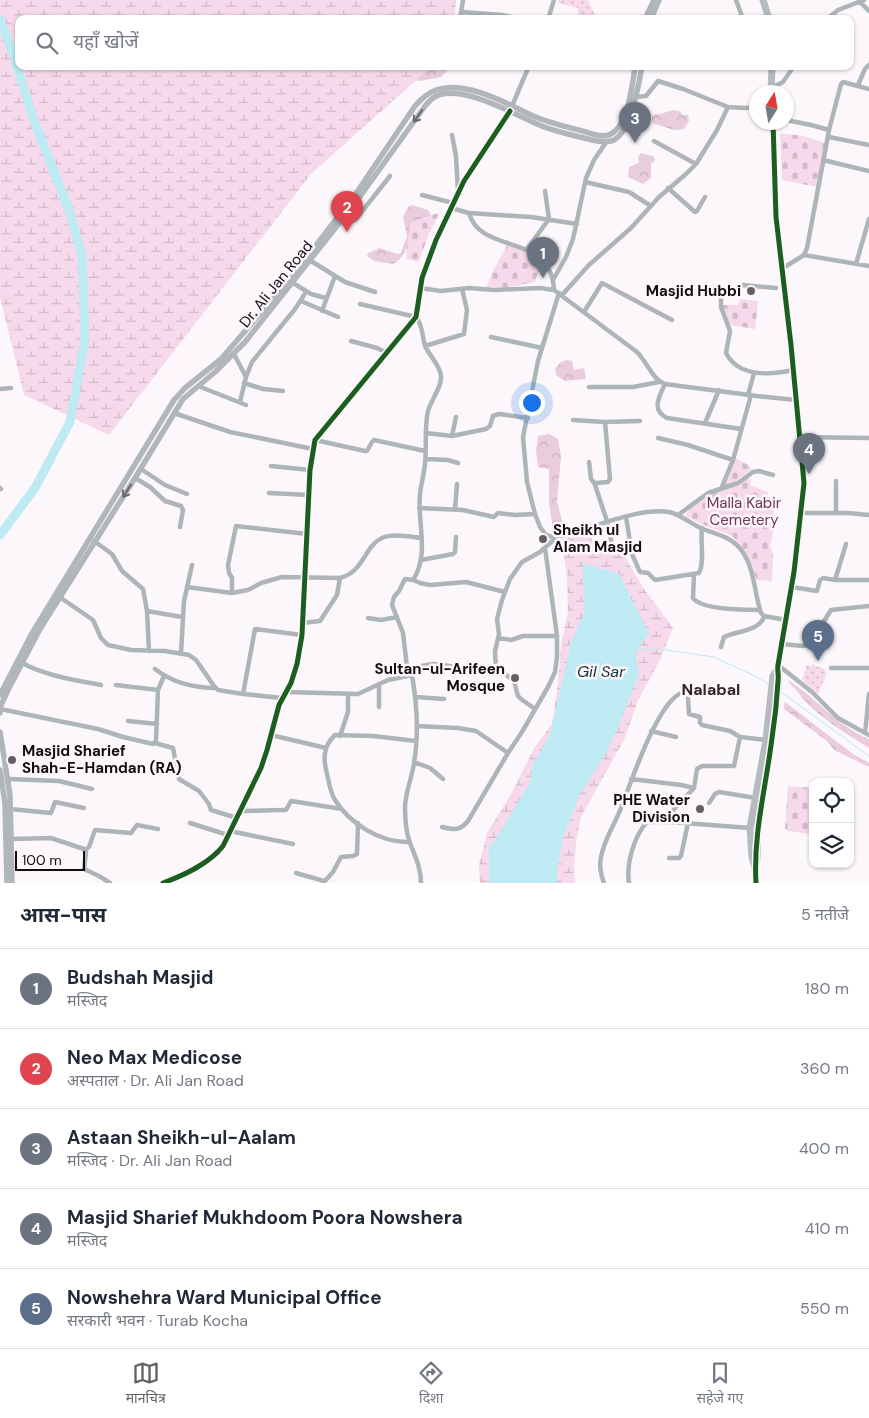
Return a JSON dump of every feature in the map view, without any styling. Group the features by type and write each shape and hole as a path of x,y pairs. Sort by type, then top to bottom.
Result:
{"highway":[{"path":"763,0 768,15"},
{"path":"771,85 772,70"},
{"path":"755,867 762,778 777,672 792,588 804,483 793,370 780,288 782,268 775,205 773,130"},
{"path":"756,883 750,828 762,778"}],"main road":[{"path":"647,15 654,0"},
{"path":"654,15 660,0"},
{"name":"Dr. Ali Jan Road","path":"0,695 31,635 135,478 183,399 246,342 341,222 425,106 434,97 451,94 466,96 488,101 553,124 596,135 610,135 616,131 622,122 631,96 634,70"},
{"path":"607,141 614,140 620,135 632,112 641,70"},
{"name":"Dr. Ali Jan Road","path":"0,711 4,699 40,629 61,598 174,400 185,388 221,359 290,278 357,192 415,106 435,91 451,88 486,95 552,130 596,141 607,141"},
{"path":"0,732 8,778 12,839 12,883"},
{"path":"0,770 7,883"}],"street":[{"path":"461,15 463,0"},
{"path":"549,15 554,0"},
{"path":"736,0 742,15"},
{"path":"832,15 838,10 862,1 869,11"},
{"path":"461,12 502,15"},
{"path":"858,85 865,69 869,65"},
{"path":"163,883 178,877 214,855 223,846 241,811 272,735 282,698 294,677 302,635 310,470 316,440 416,317 425,267 452,206 458,193 511,109 527,70"},
{"path":"778,85 791,70"},
{"path":"636,97 646,96 658,81 684,89 728,107 749,108"},
{"path":"782,268 804,255 807,248 829,130 840,84 843,82 869,89"},
{"path":"728,107 717,130 696,164 668,188 631,228 589,265 561,294 542,348 523,437 524,461 535,514 540,527 546,535 559,536 626,517 659,512 678,515 702,528 727,537 743,552 755,581 760,610 764,616 786,620"},
{"path":"794,122 829,130"},
{"path":"452,136 456,156 458,193"},
{"path":"829,137 869,145"},
{"path":"654,140 696,164"},
{"path":"553,280 566,257 577,224 585,182 594,160 607,141"},
{"path":"823,160 869,171"},
{"path":"341,222 351,222 356,219 390,176"},
{"path":"585,182 629,192 650,206"},
{"path":"668,188 695,212 705,197"},
{"path":"528,249 549,219 545,191"},
{"path":"422,195 469,214 497,214 577,224"},
{"path":"469,214 473,225 478,230 528,249 543,260 553,280 554,290"},
{"path":"856,264 869,219"},
{"path":"804,255 869,266"},
{"path":"311,261 353,285 375,292"},
{"path":"322,311 335,276"},
{"path":"293,283 306,292 326,298"},
{"path":"584,312 602,283 672,320"},
{"path":"780,288 743,285 740,286 740,292 721,291 721,307 730,331 726,354 730,361 740,369 754,373 774,373 793,370"},
{"path":"420,288 441,291 540,288 554,290 637,352 659,382"},
{"path":"425,346 464,334 467,310 462,289"},
{"path":"240,402 244,383 254,359 306,292"},
{"path":"301,300 338,317"},
{"path":"360,304 416,317 420,324 425,346 441,377 429,409 426,433 426,459 419,508 422,538 421,560 418,572 413,580"},
{"path":"491,337 542,348"},
{"path":"351,341 387,353"},
{"path":"234,354 246,377"},
{"path":"721,488 733,460 754,373"},
{"path":"589,388 633,387 659,382 796,400"},
{"path":"244,383 263,389 283,391"},
{"path":"665,384 657,402 658,411 663,416 741,429"},
{"path":"198,386 246,405"},
{"path":"0,389 10,388"},
{"path":"705,423 719,390"},
{"path":"174,413 230,432 313,449"},
{"path":"426,433 452,436 489,428 494,414 528,418"},
{"path":"452,436 456,417"},
{"path":"573,420 606,422 640,421"},
{"path":"595,484 608,482 610,479 606,422"},
{"path":"800,437 869,438"},
{"path":"658,438 688,445 733,460"},
{"path":"316,440 364,451 367,451 374,440 425,450"},
{"path":"426,459 448,460 458,463"},
{"path":"589,462 591,479 595,484 607,521 612,545"},
{"path":"271,466 310,470"},
{"path":"141,468 165,485 187,494"},
{"path":"678,515 701,497 738,483 753,472 759,471 773,474"},
{"path":"135,478 150,487 165,500 181,506 183,510 180,527"},
{"path":"836,481 836,513"},
{"path":"455,509 456,484"},
{"path":"269,493 309,495"},
{"path":"419,508 472,511 494,517 498,513 535,514"},
{"path":"801,513 869,515"},
{"path":"626,517 632,554 640,572 648,573 655,580 699,573 702,568 702,528"},
{"path":"232,593 232,578 228,566 236,526 307,534"},
{"path":"187,587 232,593 248,590 271,579 346,577 355,570 372,546 383,538 389,536 422,538"},
{"path":"496,669 497,619 505,592 519,565 559,536"},
{"path":"421,560 453,554 455,552 456,537"},
{"path":"93,540 112,554 122,571 140,585 144,593 147,611 149,650"},
{"path":"835,580 846,544"},
{"path":"442,827 458,830 464,826 536,709 555,672 557,636 545,548"},
{"path":"180,653 182,617 192,565"},
{"path":"694,575 693,598 698,602 721,608 760,610"},
{"path":"302,623 320,621 336,595 340,578"},
{"path":"422,883 418,863 409,842 405,817 405,799 414,762 418,726 416,697 410,676 405,645 392,605 394,597 405,579 430,585 466,582 505,592"},
{"path":"792,588 816,591 821,579 869,580"},
{"path":"61,598 93,620 101,638 108,645 130,650 180,653 196,660 216,688"},
{"path":"782,644 804,646 810,644 831,610 869,606"},
{"path":"147,611 182,617"},
{"path":"721,647 724,637 759,625 764,616"},
{"path":"368,618 381,620 397,617"},
{"path":"243,694 255,629 302,635"},
{"path":"498,638 511,640 523,636 557,636"},
{"path":"22,663 43,673 101,685"},
{"path":"286,692 363,693 388,680 410,676 421,666 434,664 479,670 500,670 514,681 518,696 536,709"},
{"path":"831,668 869,668"},
{"path":"155,670 178,683 243,694 282,698"},
{"path":"777,672 812,692 838,718 867,734 869,694"},
{"path":"155,743 158,690 164,676"},
{"path":"379,684 379,707"},
{"path":"116,685 158,690"},
{"path":"604,883 600,865 603,848 651,732 673,698 684,691 688,694 688,712 690,715 700,717 701,724 734,732 740,737 769,739"},
{"path":"340,736 348,712 348,694"},
{"path":"416,697 444,699"},
{"path":"0,711 92,728 140,742 155,743 173,748 179,779 199,791 209,804 211,810 237,818"},
{"path":"128,720 157,724"},
{"path":"418,726 476,731 508,753"},
{"path":"651,732 676,737"},
{"path":"272,735 326,748"},
{"path":"409,842 388,840 372,833 342,809 335,800 331,790 324,762 326,748 333,736 373,736 416,741"},
{"path":"671,822 674,809 694,788 697,771 700,767 734,766 740,737"},
{"path":"414,762 430,768 443,779"},
{"path":"8,778 59,781 92,789"},
{"path":"630,779 694,788"},
{"path":"709,803 714,794 719,792 756,798"},
{"path":"241,811 286,810 291,801 342,809"},
{"path":"10,809 51,813 55,802 84,808"},
{"path":"629,883 628,873 637,839 645,824 650,821 750,828"},
{"path":"190,823 229,833 293,844"},
{"path":"296,874 324,882 333,872 341,857 357,854 358,823"},
{"path":"669,858 679,858 682,856 688,823"},
{"path":"85,850 90,847 95,830 131,833 137,826 158,829"},
{"path":"12,839 51,838 85,850"},
{"path":"85,850 84,869 110,883"}],"green space":[{"path":"0,0 456,0 454,15 15,15 15,70 428,70 311,174 109,435 24,395 0,297"},
{"path":"559,0 588,0 595,15 578,15 578,8 558,3"},
{"path":"392,70 448,70 441,77 421,81 393,76"},
{"path":"673,110 679,111 683,115 688,115 689,121 684,129 674,130 652,123 652,117 655,114"},
{"path":"780,133 803,136 825,143 817,187 782,180"},
{"path":"641,153 653,156 655,160 651,164 651,178 643,184 628,177 629,167 639,163 638,157"},
{"path":"412,205 428,210 433,219 409,235 406,248 400,259 393,264 374,261 367,256 368,253 380,248 397,254 401,253 407,236 403,217 408,207"},
{"path":"439,214 428,236 419,262 407,259 406,250 411,222"},
{"path":"507,245 516,247 539,258 541,263 535,282 510,287 487,287 491,275"},
{"path":"740,299 758,301 755,329 730,325 722,305 738,305"},
{"path":"572,361 574,370 584,368 586,379 565,381 556,375 555,368 561,362"},
{"path":"549,434 558,439 561,456 557,501 563,525 553,530 549,502 549,469 538,467 536,450 538,436"},
{"path":"735,458 750,466 751,470 733,483 725,485"},
{"name":"Malla Kabir Cemetery","path":"747,477 751,480 750,485 768,492 767,497 774,509 772,519 775,523 770,546 773,555 772,581 757,580 741,546 732,536 686,516 690,508 703,496"},
{"name":"Gil Sar","path":"589,528 594,549 607,548 625,557 644,589 673,628 660,660 638,700 625,738 581,817 576,842 575,883 480,883 479,865 487,833 511,794 535,747 552,724 561,645 568,612 567,576 561,537"},
{"path":"813,663 815,666 823,668 827,673 818,694 802,680 807,665 812,666"},
{"path":"788,680 847,727 869,739 869,748 820,714 804,700"},
{"path":"785,702 853,754 869,763 869,767 834,750 827,741 784,709"},
{"path":"788,786 809,788 809,834 785,830"}],"water":[{"name":"Gil Sar","path":"583,563 619,574 649,634 635,653 639,674 605,755 579,796 563,838 557,883 489,883 489,847 496,839 529,784 534,762 550,735 571,643 584,613"}],"waterway":[{"path":"0,19 15,60"},
{"path":"0,535 35,488 70,422 85,339 82,256 69,210 34,121 18,70"},
{"path":"634,653 643,649 660,649 714,657 757,677 769,685"},
{"path":"781,692 869,756"}],"cycle path":[{"path":"163,883 188,873 203,864 223,846 261,768 279,705 291,683 297,664 302,635 310,470 315,440 416,317 422,278 436,240 464,181 510,111"},
{"path":"756,883 758,829 774,724 778,665 794,572 804,483 791,345 776,217 773,130"}],"place":[{"name":"Astaan Sheikh-ul-Aalam","path":"635,143"},
{"name":"Neo Max Medicose","path":"347,232"},
{"name":"Budshah Masjid","path":"543,278"},
{"name":"Masjid Hubbi","path":"751,291"},
{"name":"Masjid Sharief Mukhdoom Poora Nowshera","path":"809,474"},
{"name":"Sheikh ul Alam Masjid","path":"543,539"},
{"name":"Nowshehra Ward Municipal Office","path":"818,661"},
{"name":"Sultan-ul-Arifeen Mosque","path":"515,678"},
{"name":"Masjid Sharief Shah-E-Hamdan (RA)","path":"12,760"},
{"name":"PHE Water Division","path":"700,809"}],"district":[{"name":"Nalabal","path":"711,689"}]}
